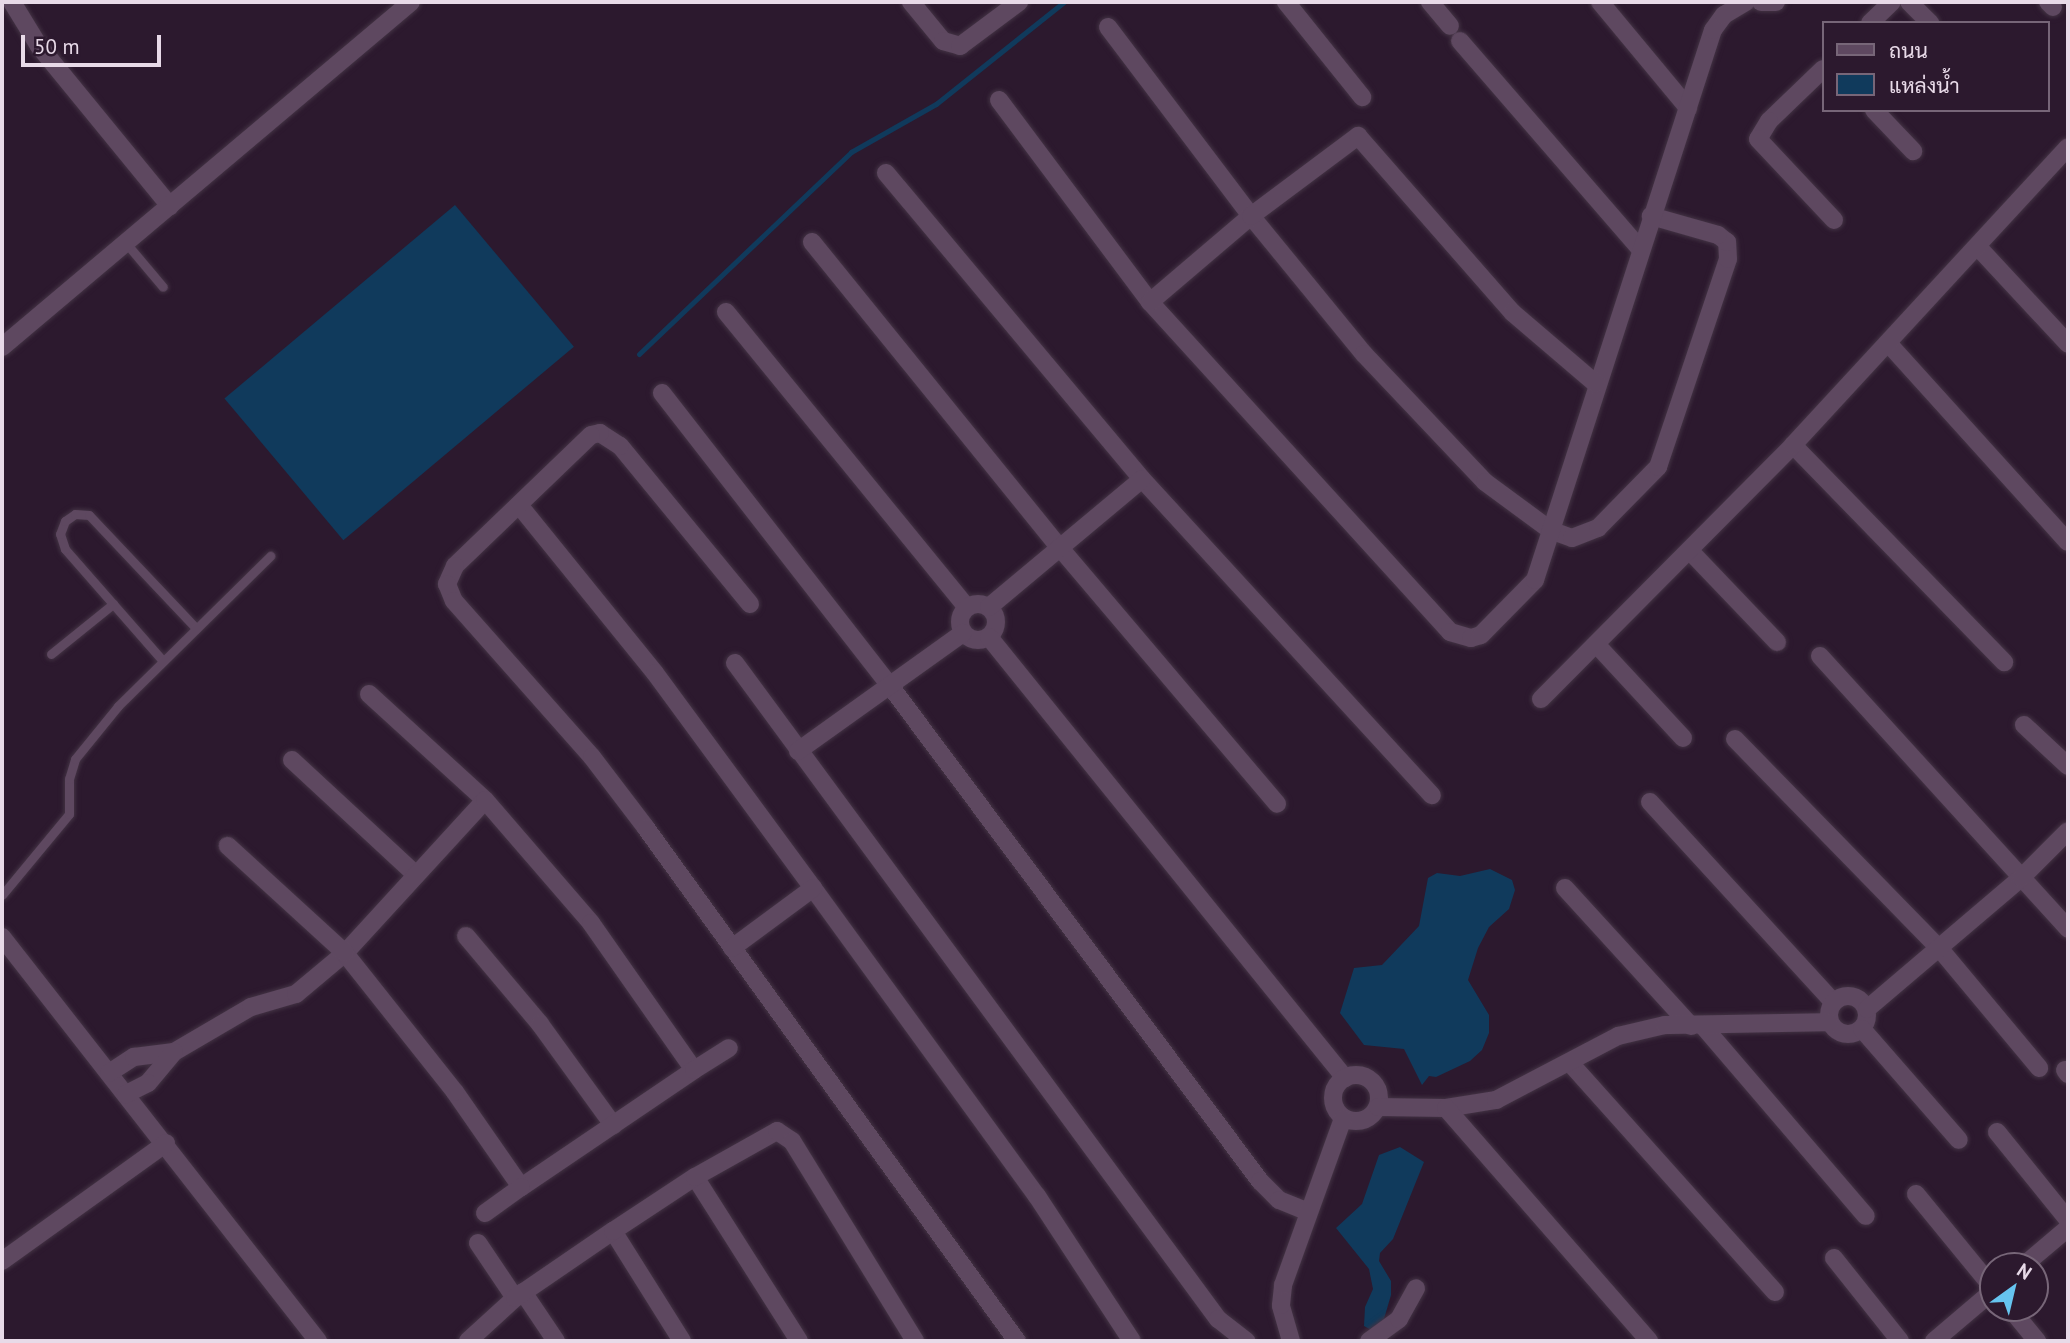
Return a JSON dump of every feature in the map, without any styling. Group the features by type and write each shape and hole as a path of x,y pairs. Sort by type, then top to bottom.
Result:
{"street":[{"path":"12,2 39,46 170,206"},
{"path":"2,347 411,2"},
{"path":"911,2 943,41 960,46 1019,2"},
{"path":"1286,2 1362,97"},
{"path":"1430,2 1640,249"},
{"path":"1600,2 1688,107"},
{"path":"999,100 1150,302 1450,632 1471,638 1481,635 1535,580 1596,384 1713,30 1724,15 1746,2"},
{"path":"1761,2 1776,2"},
{"path":"1872,21 1892,2"},
{"path":"1909,2 1928,21"},
{"path":"1108,27 1251,216 1364,354 1485,482 1550,530 1572,538 1598,528 1658,467 1728,258 1727,242 1718,235 1651,216"},
{"path":"1822,70 1769,121 1758,139 1834,220"},
{"path":"1876,112 1913,151"},
{"path":"1150,302 1251,216 1358,136 1513,313 1596,384"},
{"path":"1541,699 1793,445 2068,147"},
{"path":"886,173 1142,479 1432,795"},
{"path":"812,242 1061,549 1278,804"},
{"path":"1978,247 2068,344"},
{"path":"726,312 967,607"},
{"path":"1888,343 2068,541"},
{"path":"662,393 891,687 1260,1181 1279,1200 1308,1212"},
{"path":"750,604 610,437 591,435 455,566 447,584 449,593 592,757 1017,1341"},
{"path":"1793,445 2004,663"},
{"path":"989,607 1142,479"},
{"path":"519,505 655,673 813,888 1037,1196 1132,1341"},
{"path":"1690,551 1777,642"},
{"path":"963,633 961,614 967,607 978,603 989,607 996,616 989,637"},
{"path":"798,751 963,633"},
{"path":"963,633 980,640 989,637"},
{"path":"989,637 1345,1078"},
{"path":"1597,644 1683,738"},
{"path":"1820,656 2068,929"},
{"path":"735,663 1218,1319 1246,1341"},
{"path":"369,694 485,800 591,923 694,1070"},
{"path":"2024,725 2068,766"},
{"path":"1735,738 1940,949 2039,1068"},
{"path":"292,760 416,875"},
{"path":"126,1094 148,1083 174,1052 250,1007 296,994 345,953 485,800"},
{"path":"1650,802 1833,1002"},
{"path":"1343,1118 1367,1119 1378,1107 1446,1108 1496,1100 1571,1065 1619,1036 1665,1025 1829,1022 1838,1032 1851,1035 1862,1028 1867,1009 2021,878 2068,831"},
{"path":"228,846 345,953 455,1092 521,1187"},
{"path":"732,948 813,888"},
{"path":"1564,888 1697,1026 1866,1216"},
{"path":"466,936 540,1024 613,1125"},
{"path":"2,937 166,1143 318,1341"},
{"path":"1833,1002 1852,996 1867,1009"},
{"path":"1829,1022 1833,1002"},
{"path":"1862,1028 1959,1140"},
{"path":"485,1213 729,1048"},
{"path":"109,1073 134,1057 174,1052"},
{"path":"1571,1065 1775,1292"},
{"path":"1285,1340 1281,1305 1283,1284 1343,1118 1332,1098 1345,1078 1360,1075 1374,1084 1378,1107"},
{"path":"1446,1108 1649,1341"},
{"path":"468,1341 519,1295 613,1231 695,1177 768,1133 777,1131 792,1141 915,1341"},
{"path":"1997,1132 2068,1220"},
{"path":"2,1262 166,1143"},
{"path":"695,1177 799,1341"},
{"path":"1916,1194 1979,1272"},
{"path":"2040,1252 2068,1228"},
{"path":"613,1231 682,1341"},
{"path":"478,1242 556,1341"},
{"path":"1834,1258 1900,1341"},
{"path":"1369,1341 1399,1319 1416,1288"},
{"path":"1934,1341 1979,1301"},
{"path":"2021,1322 2037,1341"}],"lane":[{"path":"126,243 163,287"},
{"path":"163,661 65,549 60,534 75,514 89,515 108,530 196,628"},
{"path":"2,895 69,814 69,779 75,759 163,661 270,556"},
{"path":"51,654 113,604"}],"water":[{"path":"455,205 574,347 343,540 224,398"},
{"path":"1490,869 1512,880 1515,890 1509,909 1489,927 1478,948 1468,980 1489,1015 1489,1033 1482,1050 1470,1061 1436,1077 1429,1076 1422,1085 1404,1049 1364,1045 1340,1013 1354,968 1382,965 1419,926 1428,878 1437,873 1460,876"},
{"path":"1400,1147 1424,1162 1393,1239 1380,1253 1379,1261 1391,1281 1391,1295 1384,1319 1373,1331 1364,1326 1365,1307 1373,1289 1369,1269 1336,1228 1362,1204 1379,1155"}],"waterway":[{"path":"639,354 851,152 936,104 1064,2"}]}
